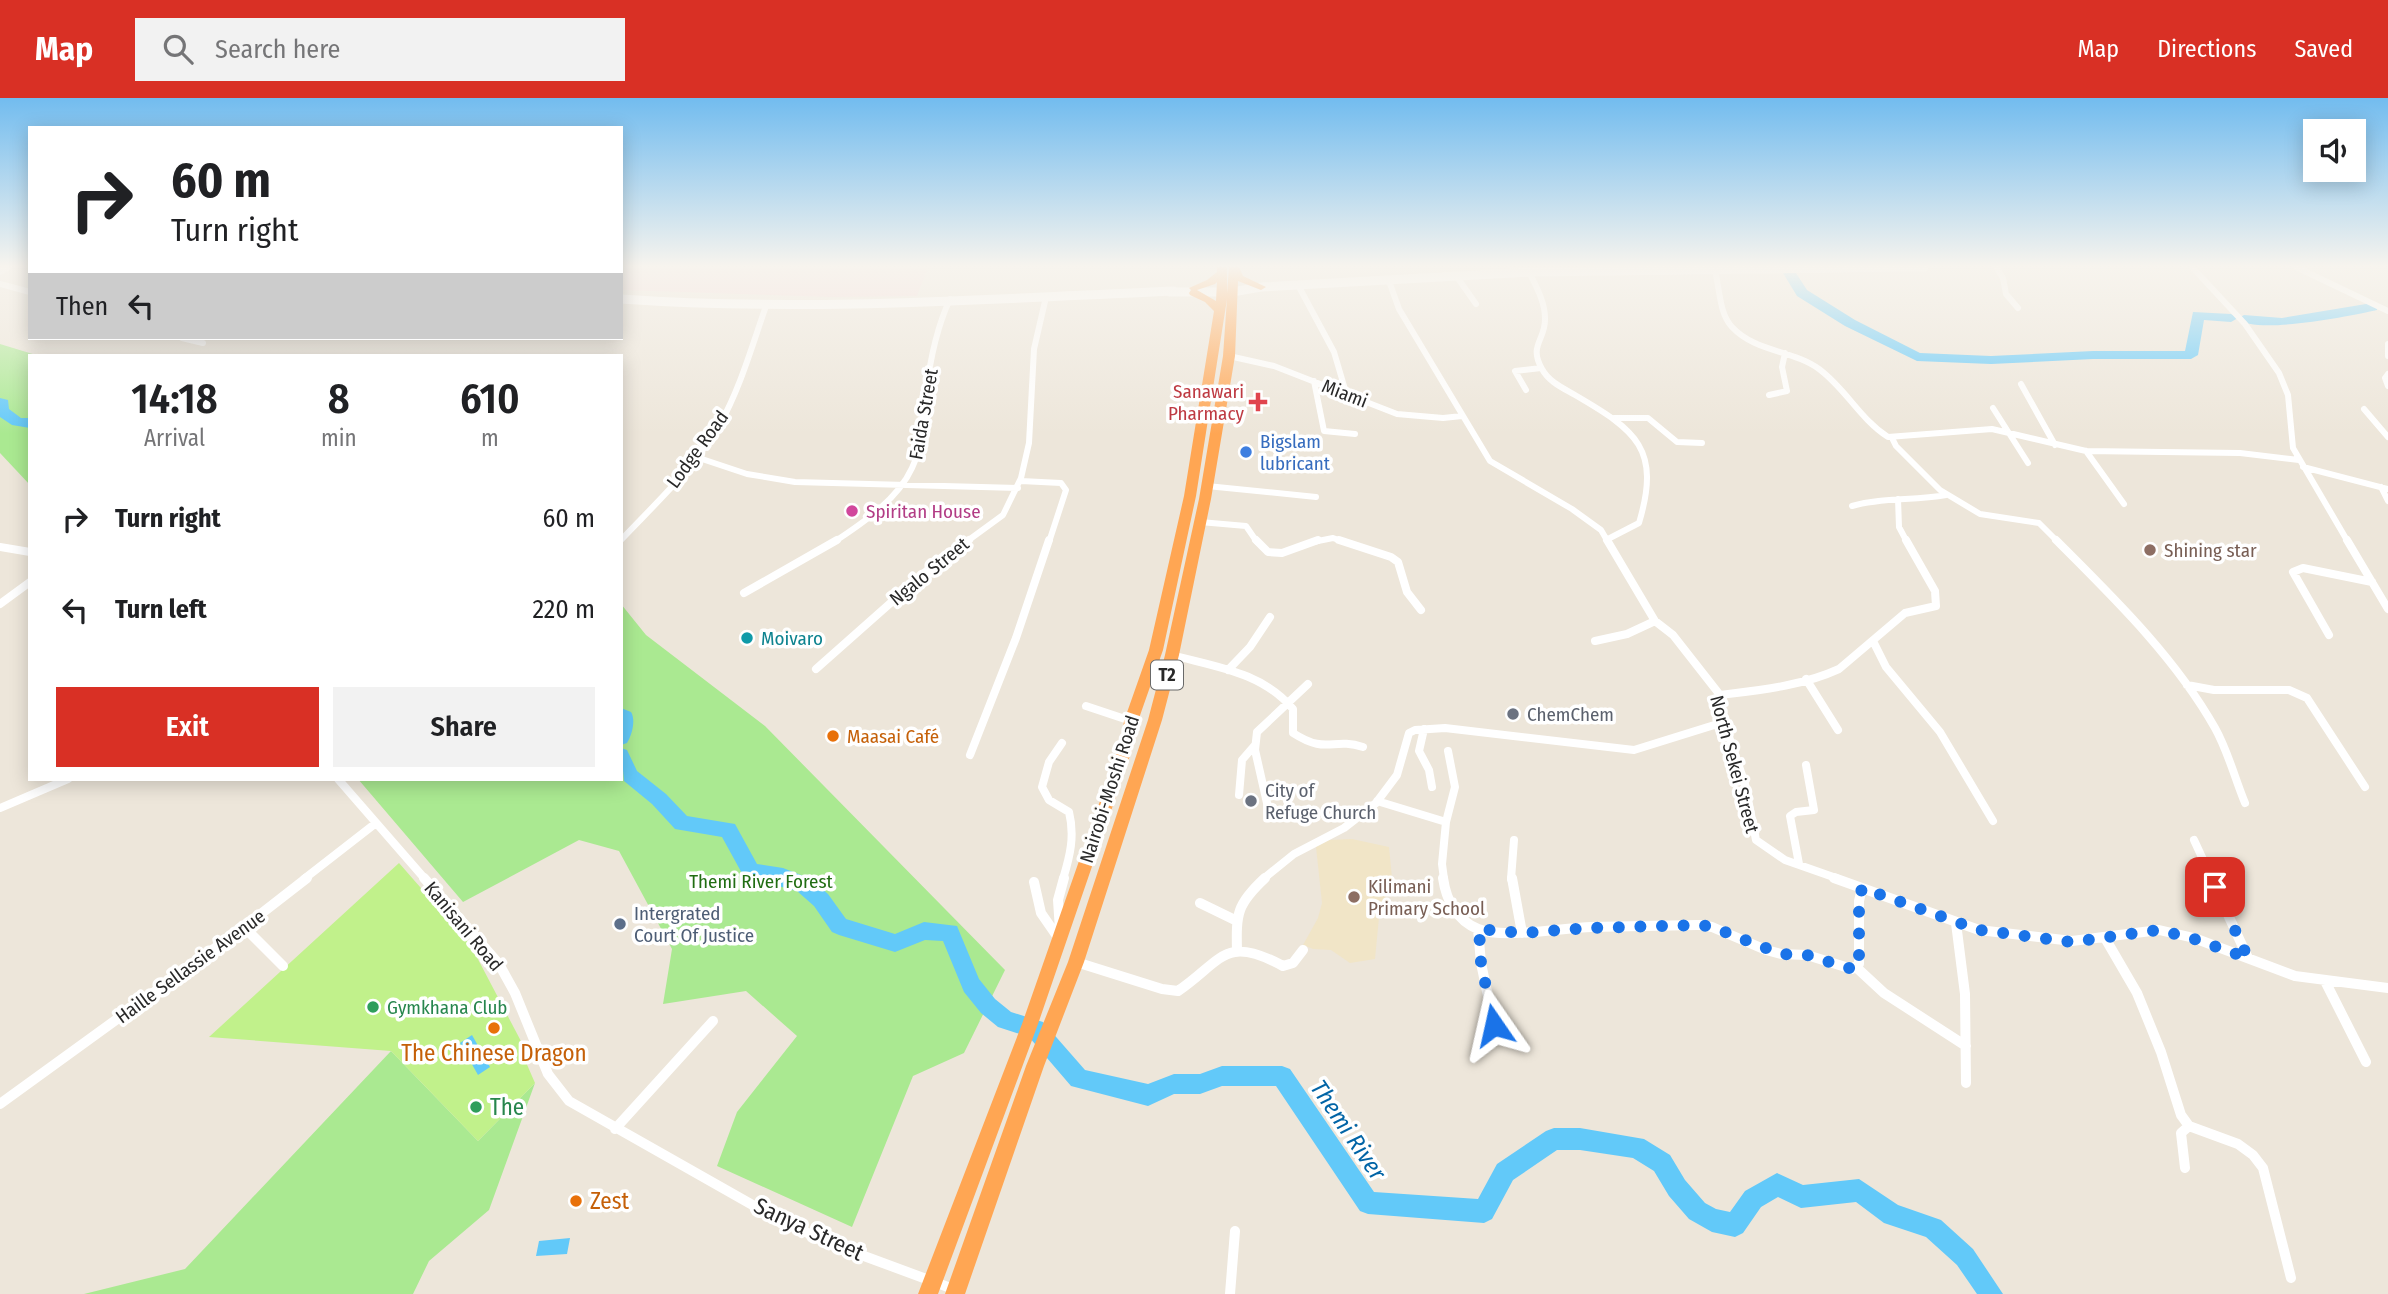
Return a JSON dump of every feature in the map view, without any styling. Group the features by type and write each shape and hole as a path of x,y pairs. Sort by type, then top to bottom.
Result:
{"highway":[{"name":"Nairobi-Moshi Road","path":"931,1287 1030,1024 1128,741 1131,721 1156,650 1190,496 1222,323"},
{"name":"Nairobi-Moshi Road","path":"955,1292 1035,1066 1076,962 1147,746 1172,655 1207,486 1229,356 1228,323"}],"street":[{"name":"Lodge Road","path":"623,538 696,457 728,409 760,323"},
{"name":"Faida Street","path":"744,593 826,548 883,503 901,485 918,458 928,382 944,323"},
{"name":"Ngalo Street","path":"816,669 930,568 1003,515 1020,484 1031,439 1032,366 1039,323"},
{"path":"1317,323 1328,337 1337,356 1347,396"},
{"name":"North Sekei Street","path":"1407,323 1490,461 1572,509 1590,521 1608,539 1655,621 1688,650 1720,695 1724,722 1745,783 1756,840 1775,855 1956,923 2031,938 2072,942 2159,930 2194,939 2280,972 2325,981 2388,988"},
{"path":"1546,323 1534,346 1541,368 1555,384 1614,418 1647,454 1650,471 1648,492 1639,523 1608,539"},
{"path":"1730,323 1749,339 1818,368 1868,422 1880,433 1892,438 1982,428 2086,451 2240,453 2301,464 2384,488 2388,500"},
{"path":"2243,323 2279,375 2288,397 2289,434 2301,464 2388,609"},
{"path":"190,340 203,343"},
{"path":"2388,344 2388,356"},
{"path":"1769,395 1787,391 1782,367 1785,353"},
{"name":"Miami","path":"1229,356 1274,366 1397,414 1443,418 1462,416"},
{"path":"1526,390 1515,371 1541,368"},
{"path":"2388,374 2385,378 2388,386"},
{"path":"1314,381 1323,429 1355,434"},
{"path":"2021,384 2055,445"},
{"path":"1993,408 2028,463"},
{"path":"2364,409 2388,437"},
{"path":"1614,418 1648,418 1677,442 1702,443"},
{"path":"1892,438 1896,446 1946,495 1964,502 1985,516 2039,523 2123,607 2187,685 2217,732 2245,803"},
{"path":"2086,451 2124,504"},
{"path":"696,457 747,474 795,482 901,485 1061,483 1066,490 1016,638 970,755"},
{"path":"1207,486 1316,497"},
{"path":"1852,506 1873,500 1918,500 1946,495"},
{"path":"1720,695 1769,689 1839,669 1905,613 1929,610 1936,606 1937,601 1927,575 1899,527 1898,499"},
{"path":"1200,522 1246,526 1261,547 1268,552 1282,552 1321,539 1333,538 1391,557 1398,562 1408,592 1421,610"},
{"path":"0,547 28,552"},
{"path":"2329,635 2293,572 2303,568 2372,582"},
{"path":"0,604 28,583"},
{"path":"1228,670 1250,647 1269,617"},
{"path":"1595,641 1627,634 1655,621"},
{"path":"1873,642 1886,667 1940,732 1993,821"},
{"path":"1172,655 1264,683 1288,701 1293,709 1291,730 1297,736 1329,748 1347,742 1363,747"},
{"path":"1806,680 1838,730"},
{"path":"1267,803 1255,745 1257,732 1308,684"},
{"path":"2187,685 2214,690 2301,693 2307,698 2365,786"},
{"path":"1086,706 1131,721"},
{"path":"1237,951 1237,922 1242,903 1300,850 1348,826 1377,801 1402,766 1409,733 1424,729 1507,734 1634,750 1724,722"},
{"path":"1424,729 1419,751 1429,770 1432,786"},
{"path":"1060,936 1056,909 1075,833 1069,812 1047,799 1043,790 1047,765 1053,752 1062,743"},
{"path":"1239,795 1242,760 1247,750 1255,745"},
{"path":"1448,751 1455,787 1446,822 1443,864 1445,893 1455,912 1479,929 1522,933 1589,928 1712,927 1781,954 1807,955 1852,969 1857,968 1884,993 1966,1046"},
{"path":"1798,864 1790,816 1796,812 1812,811 1814,807 1806,765"},
{"path":"0,808 63,781"},
{"name":"Kanisani Road","path":"340,781 499,964 515,993 548,1074 569,1101 614,1129 668,1155"},
{"path":"1377,801 1446,822"},
{"name":"Haille Sellassie Avenue","path":"0,1104 244,927 376,823"},
{"path":"1514,840 1511,886 1522,933"},
{"path":"2194,840 2248,958"},
{"path":"1034,882 1036,902 1046,925 1060,936"},
{"path":"1857,968 1862,888"},
{"path":"1199,903 1237,922"},
{"path":"1956,923 1965,994 1966,1083"},
{"path":"244,927 283,966"},
{"path":"1479,929 1481,963 1494,1025"},
{"path":"2105,939 2137,993 2161,1052 2181,1115 2189,1126 2238,1144 2253,1155 2263,1168 2291,1278"},
{"path":"1076,962 1162,989 1178,990 1219,957 1237,951 1259,952 1283,966 1293,963 1303,950"},
{"path":"2325,981 2366,1062"},
{"path":"614,1129 713,1021"},
{"path":"2185,1168 2181,1133 2189,1126"},
{"name":"Sanya Street","path":"668,1155 809,1235 931,1287 955,1292"},
{"path":"1230,1294 1235,1231"}],"shaded area":[{"name":"Kilimani Primary School","path":"1352,839 1389,847 1392,878 1389,892 1380,907 1375,959 1350,963 1331,950 1313,949 1303,945 1318,918 1322,903 1316,847 1329,840"}],"green space":[{"path":"0,344 33,354 28,354 28,483 0,453"},
{"name":"Themi River Forest","path":"623,606 646,635 765,726 1005,970 964,1053 913,1076 852,1227 717,1166 737,1112 797,1036 746,991 663,1004 672,949 619,851 579,840 463,902 360,781 623,781"},
{"name":"Gymkhana Club","path":"399,863 470,944 523,1045 525,1060 535,1083 478,1141 391,1051 209,1037"},
{"path":"391,1051 478,1141 535,1083 489,1210 429,1261 413,1294 84,1294 185,1269"}],"water":[{"path":"472,1035 490,1067 478,1075 460,1043"},
{"path":"570,1238 567,1254 536,1256 539,1241"}],"waterway":[{"path":"1850,323 1917,357 1991,360 2093,355 2191,355 2197,323"},
{"name":"Themi River","path":"0,403 3,403 1,411 17,422 28,423"},
{"name":"Themi River","path":"623,716 623,728"},
{"name":"Themi River","path":"623,760 630,776 659,799 682,823 728,830 751,871 783,876 804,885 821,900 839,926 895,943 924,931 950,932 971,985 988,1006 1005,1020 1036,1029 1079,1079 1148,1095 1174,1084 1200,1084 1222,1076 1282,1076 1368,1203 1484,1211 1505,1172 1554,1139 1580,1139 1636,1147 1662,1163 1677,1188 1697,1211 1712,1220 1735,1225 1753,1199 1777,1184 1801,1197 1859,1190 1892,1215 1933,1228 1965,1257 1991,1294"}],"place":[{"name":"Sanawari Pharmacy","path":"1258,402"},
{"name":"Bigslam lubricant","path":"1246,452"},
{"name":"Spiritan House","path":"852,511"},
{"name":"Shining star","path":"2150,550"},
{"name":"Moivaro","path":"747,638"},
{"name":"ChemChem","path":"1513,714"},
{"name":"Maasai Café","path":"833,736"},
{"name":"City of Refuge Church","path":"1251,801"},
{"name":"Kilimani Primary School","path":"1354,897"},
{"name":"Intergrated Court Of Justice","path":"620,924"},
{"name":"Gymkhana Club","path":"373,1007"},
{"name":"The Chinese Dragon","path":"494,1028"},
{"name":"The","path":"476,1107"},
{"name":"Zest","path":"576,1201"}],"route":[{"path":"1494,1025 1481,963 1479,929 1522,933 1675,924 1700,925 1726,932 1766,950 1781,954 1807,955 1852,969 1859,964 1859,901 1862,888 1979,930 2072,942 2159,930 2182,935 2248,958 2215,887"}]}
